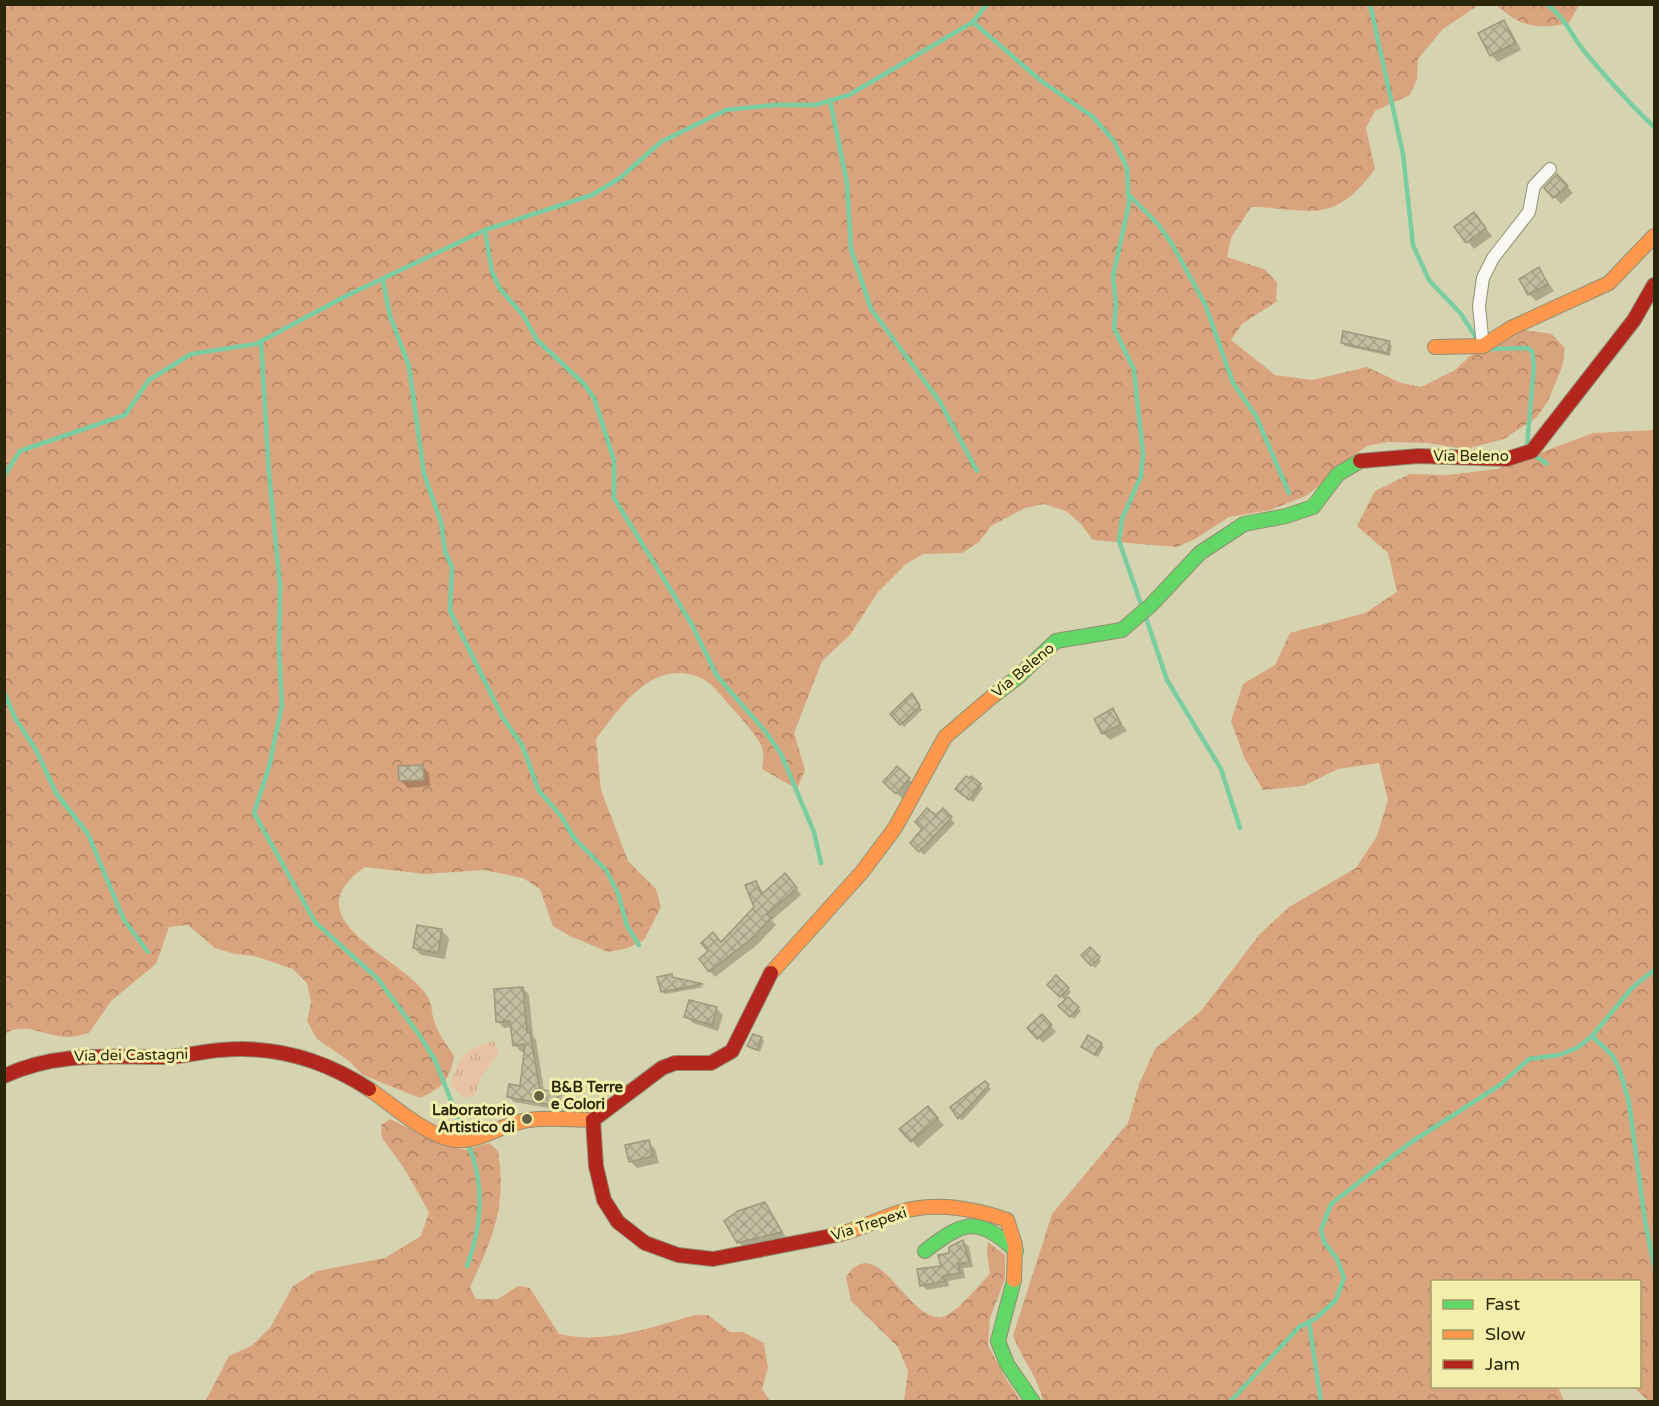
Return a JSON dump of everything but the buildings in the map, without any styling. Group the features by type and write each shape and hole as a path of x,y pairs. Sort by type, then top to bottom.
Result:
{"street":[{"path":"1483,346 1479,306 1483,278 1493,258 1529,212 1534,186 1550,169"},
{"path":"1435,347 1483,346 1511,328 1609,283 1654,236"},
{"name":"Via Beleno","path":"593,1120 662,1068 675,1063 711,1063 732,1051 772,971 862,872 895,828 945,737 971,712 1018,677 1056,641 1122,630 1151,605 1200,553 1244,524 1286,516 1313,507 1338,474 1362,460 1418,456 1507,459 1532,451 1634,320 1654,285"},
{"name":"Via dei Castagni","path":"4,1076 17,1069 58,1058 89,1055 172,1057 221,1050 259,1050 324,1064 352,1077 431,1131 448,1139 463,1140 482,1137 518,1121 547,1117 593,1120"},
{"name":"Via Trepexi","path":"593,1120 602,1196 608,1209 627,1231 667,1252 694,1258 728,1257 773,1245 822,1239 863,1228 902,1211 926,1208 978,1210 1007,1220 1013,1233 1016,1251 1014,1287 998,1342 1003,1354 1033,1401"},
{"path":"924,1251 952,1231 978,1226 992,1229 1016,1251"}],"green space":[{"path":"13,4 1579,5 1569,23 1547,26 1522,22 1496,5 1477,6 1443,29 1418,59 1417,79 1410,95 1375,111 1366,128 1375,169 1360,187 1346,200 1333,207 1320,210 1251,207 1231,238 1227,257 1264,269 1277,282 1276,302 1242,324 1231,340 1275,375 1312,380 1367,367 1401,383 1421,387 1455,370 1469,357 1511,328 1552,334 1565,348 1562,367 1548,401 1537,417 1504,439 1466,449 1427,443 1388,442 1367,446 1333,469 1321,484 1306,496 1270,510 1229,517 1195,539 1177,547 1093,540 1081,524 1066,511 1044,504 1025,508 991,526 979,542 962,553 923,554 906,564 878,592 850,635 822,661 794,733 805,770 797,789 762,769 763,753 759,742 751,730 705,680 684,673 668,674 653,680 627,700 596,739 601,790 628,861 656,889 661,907 644,940 628,948 608,952 570,936 553,926 540,889 523,878 484,870 425,874 365,867 345,885 339,902 343,919 356,934 423,990 430,1003 437,1028 454,1056 444,1082 434,1091 420,1098 363,1075 349,1061 317,1039 307,1021 311,1002 307,983 293,969 255,956 235,954 215,948 188,925 169,927 156,964 111,1001 89,1033 62,1037 20,1029 5,1034 4,8"},
{"path":"1654,430 1654,1401 1649,1401 1634,1388 1641,1388 1641,1280 1431,1280 1431,1388 1558,1388 1564,1401 1043,1401 1041,1392 1013,1336 1052,1214 1128,1123 1139,1084 1155,1049 1201,1011 1259,935 1289,907 1356,868 1377,836 1388,800 1379,763 1338,769 1303,786 1263,790 1244,757 1231,721 1243,684 1275,665 1290,633 1365,613 1397,592 1388,553 1357,526 1375,491 1410,474 1447,475 1497,469 1593,433"},
{"path":"495,1041 498,1054 480,1079 475,1095 464,1098 451,1085 457,1067 470,1051"},
{"path":"390,1119 443,1145 466,1150 489,1143 498,1151 501,1189 499,1205 491,1237 470,1287 476,1299 498,1299 518,1286 530,1288 559,1334 577,1337 611,1336 695,1315 708,1315 730,1332 743,1332 764,1343 768,1368 762,1389 770,1401 205,1402 229,1356 251,1346 270,1328 293,1286 317,1271 385,1258 421,1236 429,1212 404,1168 382,1138 381,1125"},
{"path":"988,1242 1005,1255 1005,1279 990,1318 988,1345 1021,1401 904,1401 908,1371 898,1347 851,1301 846,1277 858,1265 870,1264 881,1270 929,1315 942,1317 954,1311 990,1274"}],"waterway":[{"path":"4,476 20,451 125,415 149,380 191,354 256,344 346,296 485,230 592,195 620,178 661,142 726,110 774,105 815,105 849,95 973,22 987,4"},
{"path":"1370,4 1403,154 1413,245 1429,280 1461,314 1479,342"},
{"path":"1547,4 1563,20 1584,51 1653,126"},
{"path":"973,22 1040,80 1093,117 1114,141 1127,168 1129,204 1113,276 1116,305 1114,328 1134,370 1143,454 1141,476 1122,519 1119,541 1142,607"},
{"path":"830,100 847,183 851,249 871,309 940,402 977,471"},
{"path":"1128,194 1158,224 1172,244 1205,304 1233,383 1256,416 1289,493"},
{"path":"485,230 492,272 500,289 523,315 537,340 584,384 594,398 614,460 614,498 691,623 717,676 765,731 781,754 814,832 821,863"},
{"path":"383,280 390,316 409,366 424,474 441,522 445,551 452,567 450,611 503,718 522,745 539,791 561,816 574,838 606,870 618,893 627,926 639,945"},
{"path":"261,341 269,473 280,585 279,650 282,705 269,767 254,813 315,922 378,979 420,1036 435,1060 465,1136"},
{"path":"1491,349 1527,348 1532,351 1534,365 1527,446"},
{"path":"1534,455 1547,464"},
{"path":"1145,615 1167,680 1221,769 1240,828"},
{"path":"4,692 15,718 36,750 56,793 88,834 124,920 148,952"},
{"path":"1230,1402 1299,1327 1315,1319 1336,1300 1344,1278 1337,1259 1324,1242 1321,1230 1331,1204 1410,1143 1500,1085 1529,1059 1559,1055 1577,1048 1592,1036 1632,988 1654,970"},
{"path":"1592,1036 1612,1055 1619,1068 1629,1102 1645,1221 1654,1265"},
{"path":"467,1266 476,1236 479,1205 477,1174 468,1144"},
{"path":"1309,1322 1321,1402"}],"traffic: fast":[{"path":"994,695 1018,677 1056,641 1122,630 1151,605 1200,553 1244,524 1286,516 1313,507 1338,474 1360,461"},
{"path":"925,1251 951,1233 971,1226 981,1227 991,1232 1016,1251"},
{"path":"1014,1280 998,1341 1007,1364 1033,1402"}],"traffic: slow":[{"path":"1435,347 1483,346 1511,328 1609,283 1654,236"},
{"path":"771,973 862,872 895,828 945,737 994,695"},
{"path":"369,1089 426,1129 456,1140 467,1140 529,1120 593,1120"},
{"path":"836,1235 911,1209 952,1207 980,1212 1007,1220 1015,1245 1014,1280"}],"traffic: jam":[{"path":"1360,461 1418,456 1507,459 1532,451 1634,320 1654,285"},
{"path":"593,1120 662,1068 675,1063 711,1063 732,1051 771,973"},
{"path":"4,1076 44,1062 64,1059 104,1056 173,1057 241,1049 298,1056 334,1070 369,1089"},
{"path":"593,1120 596,1166 604,1200 618,1222 645,1243 678,1255 713,1259 836,1235"}],"place":[{"name":"B&B Terre e Colori","path":"539,1096"},
{"name":"Laboratorio Artistico di","path":"527,1119"}]}
